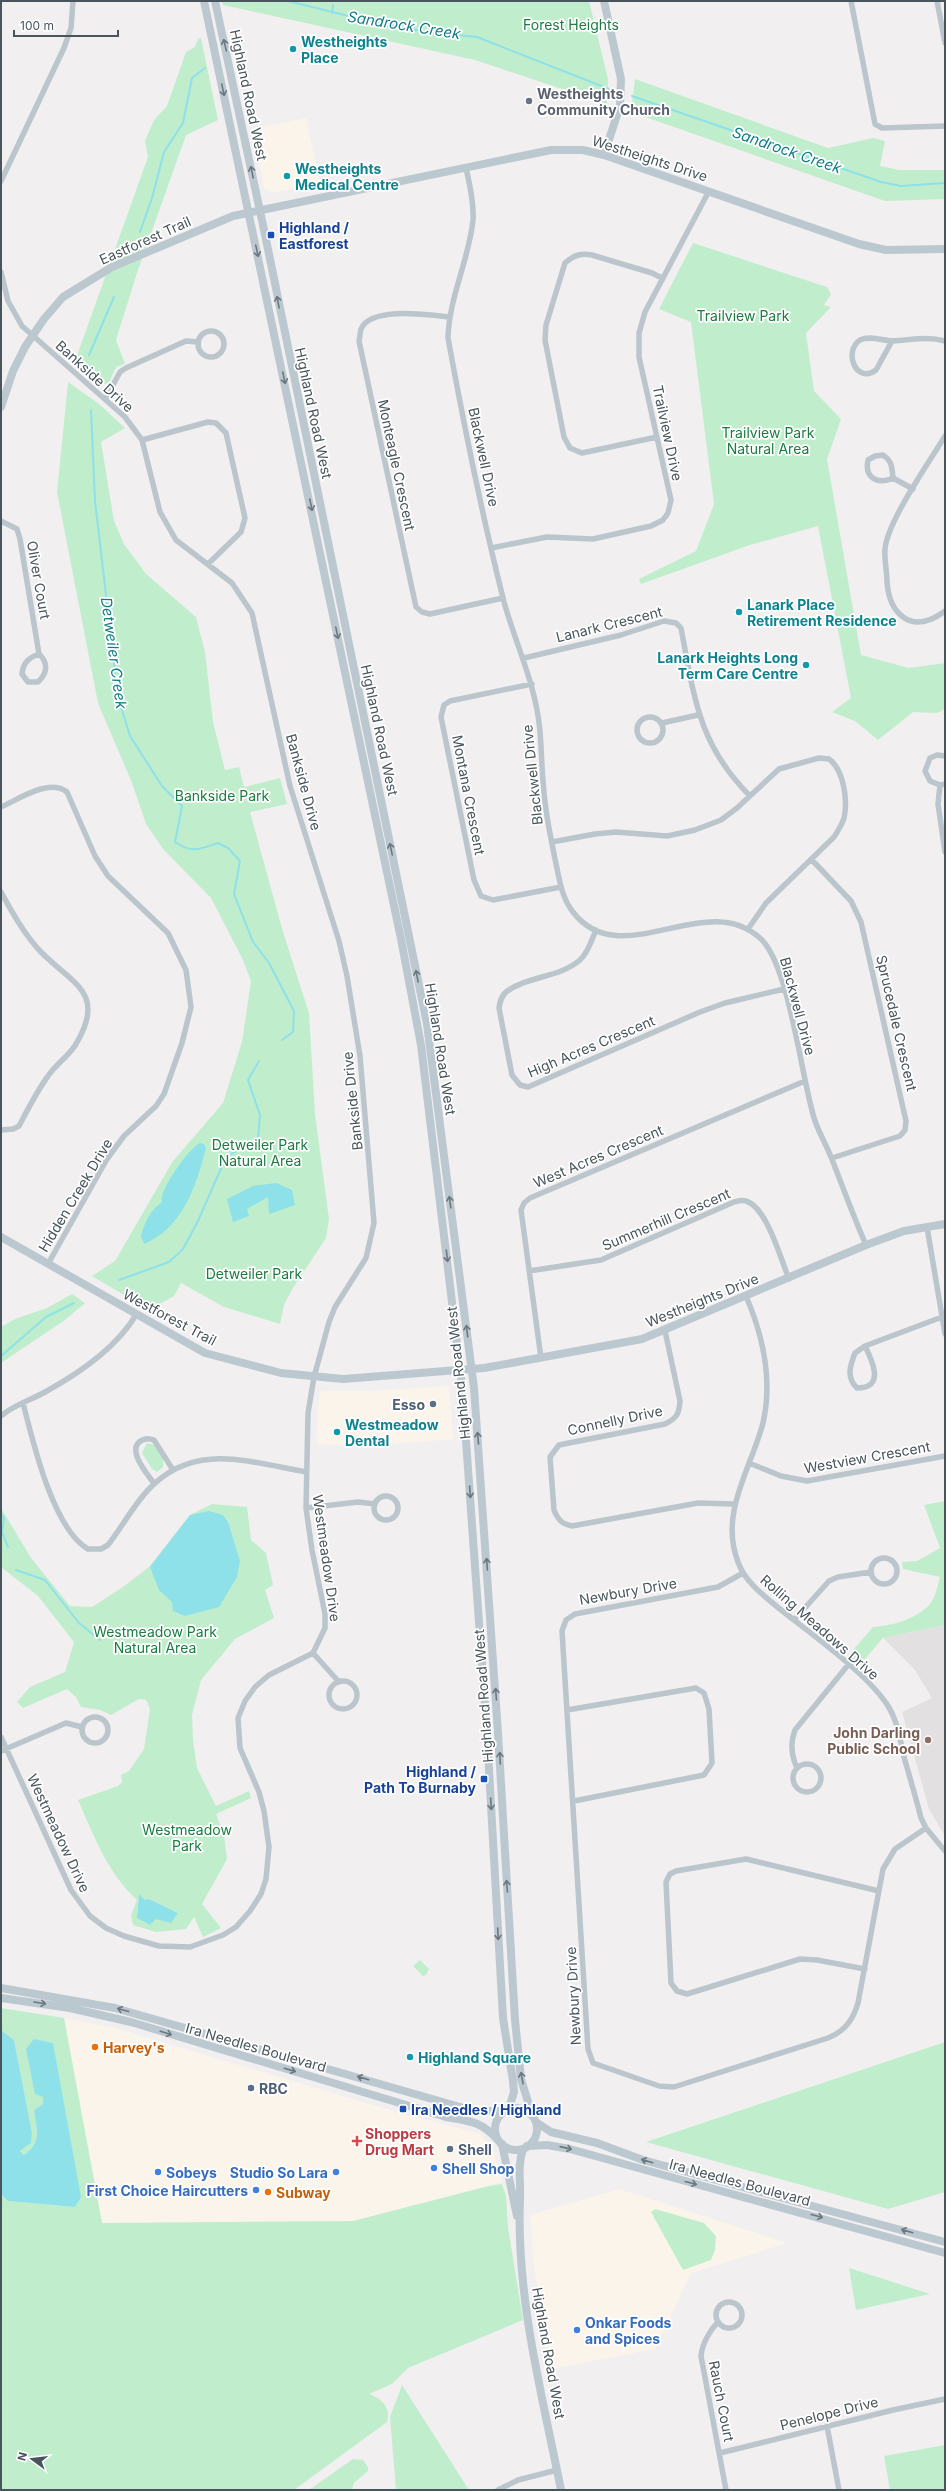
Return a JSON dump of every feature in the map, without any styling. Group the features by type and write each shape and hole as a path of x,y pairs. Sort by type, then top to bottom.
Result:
{"main road":[{"name":"Highland Road West","path":"204,1 413,1000 423,1059 460,1371 487,1734 503,2018 514,2092 506,2110"},
{"name":"Highland Road West","path":"214,1 260,211 427,1024 472,1370 497,1718 515,2020 522,2079 534,2119"},
{"path":"604,1 621,79 620,106 604,155"},
{"name":"Westheights Drive","path":"248,213 551,150 583,150 604,155 859,244 886,250 945,249"},
{"name":"Eastforest Trail","path":"1,406 13,372 31,336 63,297 112,267 217,222 248,213"},
{"name":"Westheights Drive","path":"460,1371 541,1358 642,1339 665,1331 789,1279 866,1245 904,1231 945,1224"},
{"name":"Westforest Trail","path":"1,1237 205,1353 243,1365 314,1377 374,1378 460,1371"},
{"name":"Ira Needles Boulevard","path":"1,1988 51,1995 114,2008 474,2111 506,2110"},
{"name":"Ira Needles Boulevard","path":"1,1998 70,2008 130,2022 446,2117 475,2122 487,2128 499,2142"},
{"path":"522,2108 534,2119 537,2131 534,2140 525,2147 508,2148 499,2142 495,2124 506,2110 522,2108"},
{"name":"Ira Needles Boulevard","path":"534,2119 551,2132 580,2138 643,2160 945,2242"},
{"name":"Highland Road West","path":"499,2142 518,2219 526,2317 561,2490"},
{"name":"Ira Needles Boulevard","path":"525,2147 547,2145 570,2149 945,2253"},
{"name":"Highland Road West","path":"518,2219 520,2198 518,2170 525,2147"}],"street":[{"path":"1,181 64,48 71,28 73,1"},
{"path":"851,1 876,124 882,128 945,126"},
{"path":"937,1 945,43"},
{"name":"Blackwell Drive","path":"466,168 473,219 449,317 448,338 491,548 503,598 512,630 524,658 532,684 540,728 546,810 561,887 572,911 596,930 608,934 627,936 705,921 731,922 748,929 764,941 774,957 784,989 815,1122 832,1158 866,1245"},
{"name":"Trailview Drive","path":"491,548 547,537 593,539 651,526 663,520 668,514 670,500 638,345 642,322 662,278 709,191"},
{"path":"657,437 582,454 570,448 564,437 546,340 546,325 565,263 572,257 585,254 592,255 652,273 662,278"},
{"name":"Bankside Drive","path":"1,272 12,310 31,336 106,398 126,417 142,440 160,512 166,525 176,540 232,584 245,599 257,627 290,786 339,941 360,1056 373,1192 373,1235 366,1258 335,1307 329,1322 314,1377"},
{"name":"Monteagle Crescent","path":"449,317 404,314 381,316 370,321 361,328 359,341 416,607 422,612 430,614 503,598"},
{"path":"213,331 222,337 224,347 217,355 210,357 202,353 198,342 204,333 213,331"},
{"path":"892,341 876,370 872,374 867,375 858,372 854,367 852,354 854,346 860,340 871,338 892,341 933,338 945,341"},
{"path":"106,398 120,372 126,368 186,341 198,342"},
{"path":"142,440 208,422 216,423 226,433 245,518 241,532 208,564"},
{"path":"945,436 913,489 886,540 885,549 890,598 895,610 904,618 914,621 926,621 945,611"},
{"path":"893,478 890,459 883,455 875,456 868,460 866,468 869,476 877,480 885,481 893,478 913,489"},
{"name":"Oliver Court","path":"1,521 17,529 20,539 39,654 44,659 45,672 38,682 28,682 22,674 22,668 31,657 39,654"},
{"name":"Lanark Crescent","path":"524,658 670,621 681,628 698,715 708,741 723,765 750,796"},
{"name":"Montana Crescent","path":"532,684 450,701 444,705 441,717 474,880 481,896 492,900 561,887"},
{"path":"662,723 698,715"},
{"path":"644,717 657,718 662,723 663,735 656,742 644,743 637,736 637,723 644,717"},
{"path":"945,756 937,755 930,758 925,766 926,775 930,781 942,784 938,804 945,852"},
{"path":"552,842 595,834 616,832 667,836 695,830 721,820 780,768 820,758 829,760 837,766 840,772 846,808 844,817 834,837 766,904 748,929"},
{"name":"Hidden Creek Drive","path":"1,807 45,788 57,787 67,792 95,856 108,876 168,932 186,970 190,988 190,1014 164,1094 156,1106 124,1136 107,1159 48,1264"},
{"name":"Sprucedale Crescent","path":"812,860 851,900 861,922 906,1121 905,1130 900,1136 832,1158"},
{"path":"1,892 39,949 84,990 88,999 89,1009 83,1031 76,1045 48,1075 19,1126 13,1129 1,1130"},
{"name":"High Acres Crescent","path":"596,930 581,959 568,969 515,987 506,992 501,998 499,1008 512,1075 520,1085 528,1087 700,1012 725,1003 784,989"},
{"name":"West Acres Crescent","path":"541,1358 521,1210 524,1202 530,1198 805,1082"},
{"name":"Summerhill Crescent","path":"529,1271 601,1260 734,1202 745,1200 754,1204 762,1214 789,1279"},
{"path":"927,1227 945,1334"},
{"name":"Rolling Meadows Drive","path":"746,1296 762,1338 767,1376 767,1398 763,1423 734,1504 732,1536 738,1563 744,1573 761,1593 870,1684 886,1704 895,1722 926,1828 945,1851"},
{"path":"1,1416 64,1382 83,1368 129,1326 136,1315"},
{"path":"866,1346 872,1359 875,1376 872,1383 866,1388 857,1388 851,1382 851,1365 855,1353 866,1346 942,1317"},
{"name":"Connelly Drive","path":"665,1331 680,1402 679,1412 675,1419 665,1424 558,1445 550,1458 554,1510 557,1518 564,1524 572,1526 698,1503 734,1504"},
{"name":"Westmeadow Drive","path":"1,1737 4,1750 71,1890 90,1916 106,1928 124,1936 159,1946 190,1947 207,1942 236,1927 250,1911 261,1894 269,1863 264,1811 238,1738 241,1709 249,1694 260,1682 313,1653 325,1628 325,1614 312,1550 306,1508 308,1413 314,1377"},
{"path":"23,1403 55,1508 64,1524 82,1546 95,1550 108,1545 154,1484 172,1470 195,1461 224,1458 306,1472"},
{"path":"154,1484 136,1455 137,1446 140,1441 150,1438 154,1440 172,1470"},
{"name":"Westview Crescent","path":"749,1463 781,1476 807,1481 945,1456"},
{"path":"382,1497 389,1497 396,1503 397,1512 391,1518 383,1519 376,1514 375,1504 382,1497"},
{"path":"306,1508 358,1502 375,1504"},
{"path":"881,1558 890,1558 898,1568 895,1579 888,1583 876,1580 871,1572 872,1565 881,1558"},
{"path":"794,1620 829,1581 838,1577 871,1572"},
{"name":"Newbury Drive","path":"744,1573 718,1587 575,1614 566,1620 562,1631 574,1801 588,2049 590,2057 598,2066 659,2086 674,2086 828,2038 842,2031 852,2021 858,2003 879,1891 889,1856 902,1843 926,1828"},
{"path":"313,1653 340,1682 348,1683 355,1689 356,1699 349,1708 338,1708 330,1699 332,1688 340,1682"},
{"path":"797,1768 805,1764 817,1768 821,1777 818,1787 808,1792 797,1788 793,1779 797,1768 792,1755 792,1738 795,1730 848,1666"},
{"path":"567,1710 696,1688 704,1693 709,1709 712,1763 704,1775 574,1801"},
{"path":"99,1718 108,1727 107,1736 97,1744 88,1742 82,1736 82,1727 86,1720 99,1718"},
{"path":"4,1750 66,1723 82,1727"},
{"path":"865,1969 817,1960 800,1959 687,1994 681,1993 671,1983 666,1882 670,1874 676,1871 746,1859 879,1891"},
{"name":"Rauch Court","path":"734,2303 740,2307 742,2315 736,2326 726,2327 718,2322 717,2311 723,2304 734,2303"},
{"name":"Rauch Court","path":"718,2322 713,2327 702,2350 701,2356 726,2490"},
{"name":"Penelope Drive","path":"720,2453 827,2426 945,2399"},
{"path":"827,2426 839,2490"},
{"path":"498,2490 518,2480 557,2470"}],"shaded area":[{"path":"306,118 320,183 272,193 264,188 253,129"},
{"path":"449,1386 453,1439 370,1446 317,1444 318,1407 320,1394 323,1391 367,1391"},
{"name":"John Darling Public School","path":"945,1625 945,1836 929,1809 902,1712 932,1698 915,1670 883,1638"},
{"path":"64,2018 115,2028 396,2112 481,2134 494,2153 502,2182 353,2221 102,2223"},
{"path":"619,2189 787,2243 691,2273 655,2349 551,2369 534,2267 530,2215"}],"green space":[{"name":"Forest Heights","path":"222,1 589,1 608,79 607,104 475,60 223,5"},
{"path":"201,38 218,120 186,135 136,276 116,340 125,364 116,367 109,383 98,385 74,364 148,157 145,141 154,120 167,106 186,52 195,47 198,39"},
{"path":"635,79 828,148 873,138 885,141 880,166 900,170 945,170 945,199 885,201 631,112"},
{"path":"693,243 827,287 831,294 824,305 831,307 806,333 814,391 841,419 827,459 861,655 909,668 945,663 945,709 937,713 913,712 878,740 855,721 832,712 851,698 818,526 750,545 641,584 639,579 696,551 714,504 691,322 659,309"},
{"name":"Detweiler Park Natural Area","path":"68,382 99,404 125,428 101,442 114,521 124,544 146,574 196,617 205,652 213,722 225,770 239,767 244,787 280,778 287,804 250,812 283,932 309,1013 315,1114 329,1219 326,1238 293,1288 284,1305 280,1324 224,1307 181,1283 174,1296 149,1310 92,1276 115,1261 173,1161 223,1103 242,1042 251,981 243,960 211,898 163,849 146,824 132,783 98,703 57,492"},
{"path":"72,1294 85,1303 65,1320 1,1363 1,1327 15,1319 47,1308"},
{"path":"147,1443 155,1445 163,1459 163,1467 157,1472 152,1469 142,1453"},
{"path":"945,1501 945,1625 883,1638 859,1666 848,1656 873,1627 904,1621 918,1614 930,1604 940,1577 903,1569 902,1562 917,1561 940,1548 924,1505"},
{"name":"Westmeadow Park Natural Area","path":"212,1504 247,1507 251,1540 266,1553 273,1585 265,1590 274,1618 235,1639 201,1680 192,1715 193,1740 197,1768 216,1806 249,1791 251,1798 216,1814 224,1835 227,1859 202,1904 221,1928 203,1937 194,1917 186,1929 156,1932 133,1925 131,1915 137,1900 117,1878 109,1866 78,1800 118,1786 122,1782 121,1775 129,1771 144,1749 150,1709 146,1700 139,1699 111,1715 100,1710 81,1707 76,1697 67,1689 23,1708 17,1702 30,1687 65,1672 74,1642 38,1596 1,1567 1,1508 31,1558 70,1606 92,1607 123,1587 149,1567 190,1515","holes":["139,1895 145,1901 149,1899 178,1913 156,1918 150,1925 137,1918"]},
{"path":"420,1960 429,1969 426,1975 423,1976 413,1966"},
{"path":"1,2008 64,2018 102,2223 353,2221 502,2184 506,2196 508,2227 523,2320 408,2368 392,2384 369,2394 381,2400 384,2404 388,2412 387,2422 294,2490 1,2490 1,2194 8,2201 75,2207 43,2097 43,2104 34,2110 37,2135 34,2145 24,2155 20,2151 31,2143 32,2133 14,2040 1,2030"},
{"path":"945,2042 945,2192 888,2209 646,2142"},
{"path":"655,2209 704,2223 716,2236 715,2250 711,2260 683,2270 651,2212"},
{"path":"849,2268 930,2294 856,2310"},
{"path":"402,2385 469,2490 396,2490 390,2417"},
{"path":"945,2445 945,2490 890,2490 884,2456"},
{"path":"353,2459 363,2460 368,2467 368,2471 354,2483 352,2490 309,2490"}],"water":[{"path":"200,1143 204,1144 206,1148 198,1177 186,1204 169,1228 144,1244 141,1236 148,1217 162,1202 162,1196 165,1189 176,1170 189,1152"},
{"path":"276,1183 292,1190 295,1205 269,1214 268,1197 247,1209 249,1216 233,1222 227,1199 253,1186"},
{"path":"209,1511 223,1515 228,1522 240,1561 237,1577 219,1607 185,1616 173,1611 172,1602 159,1590 150,1567 190,1515"},
{"path":"139,1894 145,1900 149,1899 178,1913 171,1923 156,1919 150,1925 137,1918"},
{"path":"1,2030 14,2040 32,2133 31,2143 20,2151 24,2155 34,2145 36,2140 37,2129 34,2110 43,2104 43,2097 35,2094 26,2049 34,2039 53,2043 81,2197 75,2207 8,2201 1,2194"}],"waterway":[{"name":"Sandrock Creek","path":"288,1 377,23 427,32 477,37 609,89"},
{"name":"Sandrock Creek","path":"332,13 333,5"},
{"name":"Detweiler Creek","path":"140,232 152,198 164,152 183,123 192,78 205,68"},
{"name":"Sandrock Creek","path":"632,96 881,182 901,186 945,183"},
{"name":"Detweiler Creek","path":"89,355 114,297"},
{"name":"Detweiler Creek","path":"91,410 95,501 118,697 130,736 162,786 182,806 175,842 181,846 191,849 218,843 228,848 240,861 234,894 253,942 269,963 294,1011 293,1032 282,1040"},
{"name":"Detweiler Creek","path":"119,1280 169,1262 183,1249 198,1221 226,1157 258,1139 260,1115 248,1080 259,1061"},
{"name":"Detweiler Creek","path":"1,1356 46,1317 74,1303"},
{"path":"1,1514 4,1518 2,1532 8,1547"},
{"path":"16,1570 45,1580 79,1623 100,1640"}],"place":[{"name":"Westheights Place","path":"293,49"},
{"name":"Westheights Community Church","path":"529,101"},
{"name":"Westheights Medical Centre","path":"287,176"},
{"name":"Highland / Eastforest","path":"271,235"},
{"name":"Lanark Place Retirement Residence","path":"739,612"},
{"name":"Lanark Heights Long Term Care Centre","path":"806,665"},
{"name":"Esso","path":"433,1404"},
{"name":"Westmeadow Dental","path":"337,1432"},
{"name":"John Darling Public School","path":"928,1740"},
{"name":"Highland / Path To Burnaby","path":"484,1779"},
{"name":"Harvey's","path":"95,2047"},
{"name":"Highland Square","path":"410,2057"},
{"name":"RBC","path":"251,2088"},
{"name":"Ira Needles / Highland","path":"403,2109"},
{"name":"Shoppers Drug Mart","path":"357,2141"},
{"name":"Shell","path":"450,2149"},
{"name":"Shell Shop","path":"434,2168"},
{"name":"Sobeys","path":"158,2172"},
{"name":"Studio So Lara","path":"336,2172"},
{"name":"First Choice Haircutters","path":"256,2190"},
{"name":"Subway","path":"268,2192"},
{"name":"Onkar Foods and Spices","path":"577,2330"}],"park label":[{"name":"Trailview Park","path":"743,315"},
{"name":"Trailview Park Natural Area","path":"768,440"},
{"name":"Bankside Park","path":"222,795"},
{"name":"Detweiler Park","path":"254,1273"},
{"name":"Westmeadow Park","path":"187,1838"}]}
